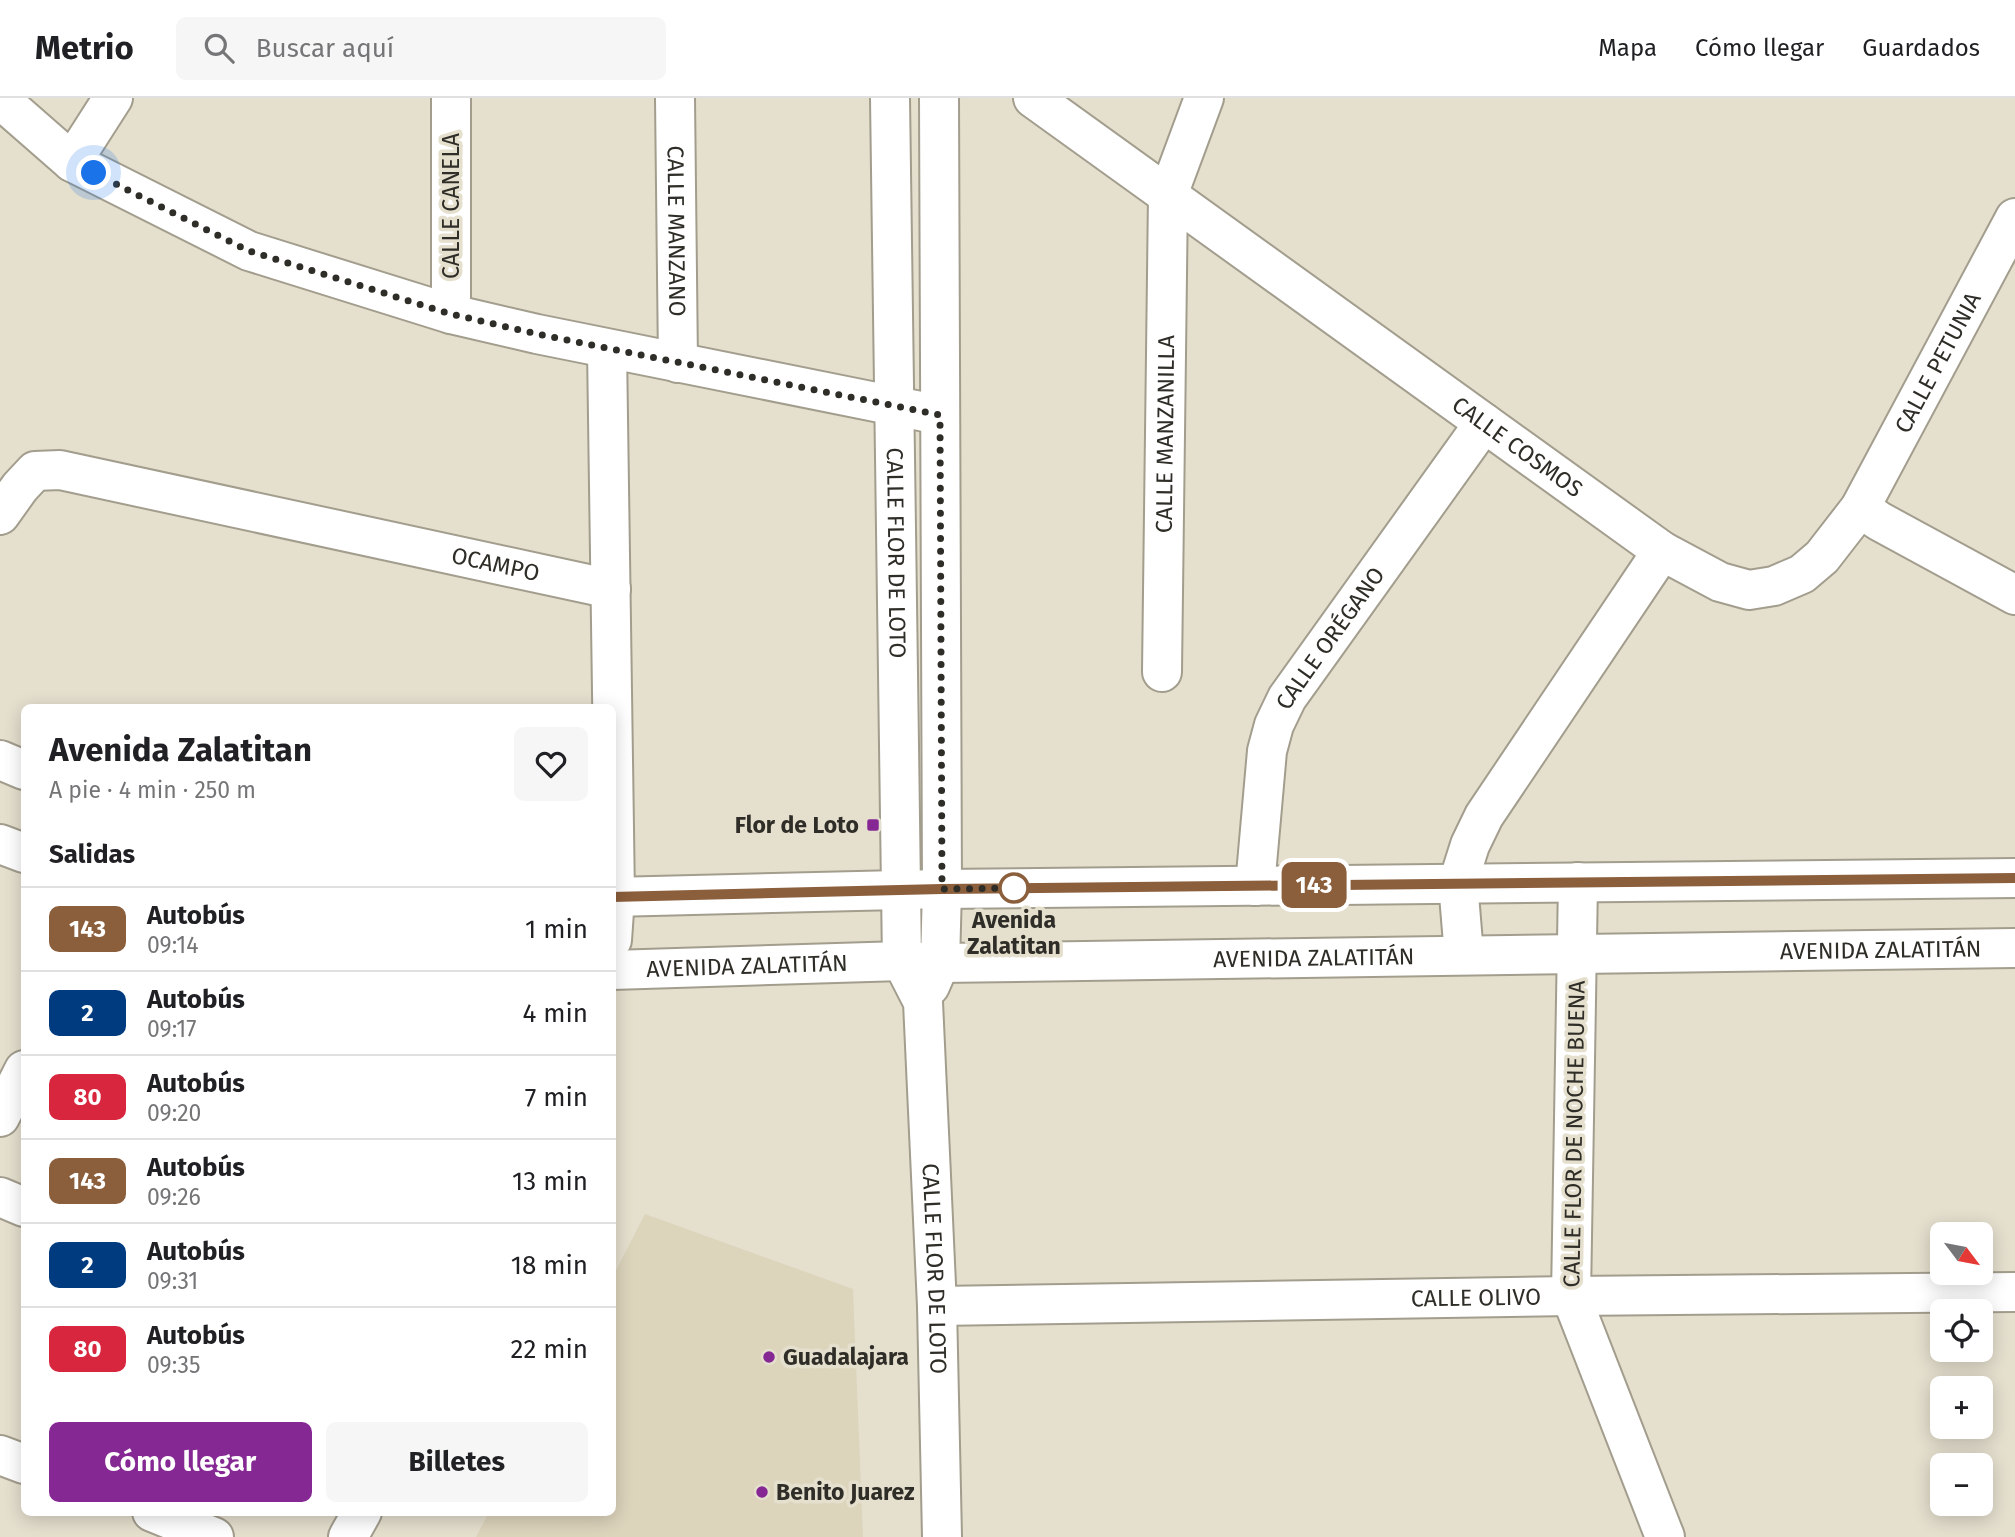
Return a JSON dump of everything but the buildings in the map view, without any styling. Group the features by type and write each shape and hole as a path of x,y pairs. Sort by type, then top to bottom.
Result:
{"street":[{"path":"72,162 113,98"},
{"name":"CALLE CANELA","path":"451,98 451,314"},
{"name":"CALLE MANZANO","path":"675,98 678,363"},
{"name":"CALLE FLOR DE LOTO","path":"890,98 902,961 923,1002 937,1306 942,1537"},
{"name":"CALLE FLOR DE LOTO","path":"923,1002 940,963 942,889 939,98"},
{"name":"CALLE COSMOS","path":"1033,98 1662,551 1720,582 1749,590 1774,586 1802,574 1822,557 1860,508"},
{"name":"CALLE MANZANILLA","path":"1163,672 1168,195 1204,98"},
{"path":"0,99 72,162 249,251 451,314 607,349 940,415"},
{"name":"CALLE PETUNIA","path":"1860,508 2015,218"},
{"path":"607,349 612,704"},
{"name":"CALLE ORÉGANO","path":"1255,886 1267,751 1274,724 1287,698 1484,423"},
{"name":"OCAMPO","path":"0,514 35,471 60,470 611,589"},
{"path":"1860,508 1879,522 2015,594"},
{"path":"1464,955 1458,884 1470,845 1484,816 1662,551"},
{"path":"0,760 21,769"},
{"path":"0,844 21,852"},
{"path":"616,897 901,889 2015,878"},
{"name":"CALLE FLOR DE NOCHE BUENA","path":"1578,882 1571,1296 1665,1537"},
{"name":"AVENIDA ZALATITÁN","path":"616,971 902,961 940,963 2015,948"},
{"path":"0,1117 21,1076"},
{"path":"0,1197 21,1206"},
{"name":"CALLE OLIVO","path":"937,1306 2015,1292"},
{"path":"0,1455 21,1463"},
{"path":"162,1516 214,1537"},
{"path":"348,1537 360,1516"}],"shaded area":[{"path":"645,1214 853,1289 863,1537 476,1537 487,1516 616,1516 616,1270"}],"bus line":[{"name":"143","path":"616,897 942,889 2015,878"}],"place":[{"name":"Flor de Loto","path":"873,825"},
{"name":"Avenida Zalatitan","path":"1014,888"},
{"name":"Guadalajara","path":"769,1357"},
{"name":"Benito Juarez","path":"762,1492"}],"route":[{"path":"94,173 249,251 451,314 537,334 940,415 942,889 1020,888 1014,888"}]}
